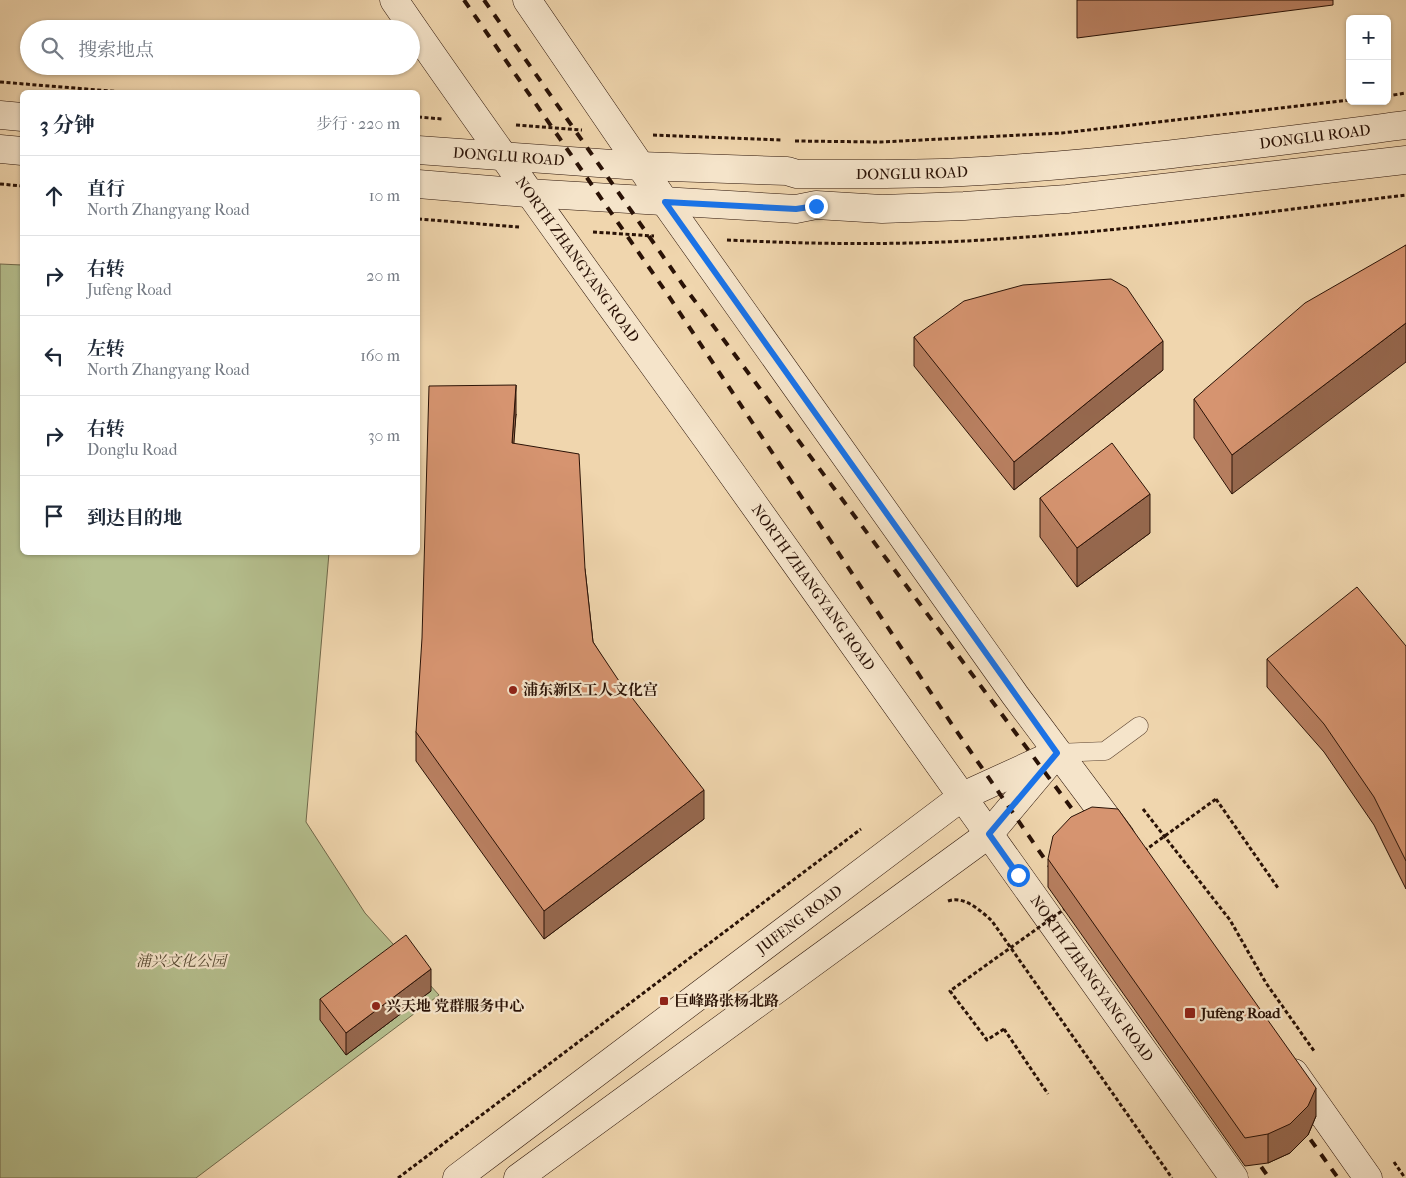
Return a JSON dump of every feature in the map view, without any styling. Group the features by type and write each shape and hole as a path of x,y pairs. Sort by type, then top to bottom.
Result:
{"main road":[{"name":"NORTH ZHANGYANG ROAD","path":"394,0 408,20"},
{"path":"528,0 665,202 1057,753 1139,856"},
{"name":"NORTH ZHANGYANG ROAD","path":"420,38 477,122 672,390 1234,1178"},
{"path":"0,115 20,117"},
{"name":"DONGLU ROAD","path":"420,150 640,166 787,171 797,174 962,172 1187,153 1406,125"},
{"path":"0,149 20,151"},
{"path":"420,184 665,202 796,209 816,206 882,209 1068,199 1190,187 1406,160"},
{"path":"518,1178 989,834 1057,753"},
{"name":"JUFENG ROAD","path":"457,1178 963,796 1057,753"},
{"path":"1282,1056 1368,1178"}],"lane":[{"path":"1057,753 1105,751 1139,726"}],"path":[{"path":"0,82 98,90"},
{"path":"1391,95 1406,93"},
{"path":"420,117 618,132 760,138 798,142 961,139 1062,133 1184,121 1346,101"},
{"path":"0,184 20,186"},
{"path":"1139,856 1216,799 1278,888"},
{"path":"1143,809 1230,920 1266,983 1318,1056"},
{"path":"398,1178 861,829"},
{"path":"944,903 953,899 975,906 992,921 1172,1178"},
{"path":"1048,1094 1004,1029 986,1040 950,991 1071,904"},
{"path":"1393,1162 1405,1178"}],"green space":[{"name":"浦兴文化公园","path":"0,264 20,265 20,555 329,555 306,822 365,913 439,995 196,1178 0,1178"}],"building":[{"path":"1406,245 1406,323 1232,455 1194,399 1305,303"},
{"path":"1111,279 1127,288 1163,341 1014,462 914,337 964,301 1023,285"},
{"name":"浦东新区工人文化宫","path":"516,385 512,443 579,454 585,569 593,642 619,681 704,790 544,911 416,732 422,638 429,386"},
{"path":"1112,443 1150,494 1077,548 1040,498"},
{"path":"1357,587 1406,646 1406,861 1374,797 1324,724 1267,659"},
{"name":"Jufeng Road","path":"1092,807 1118,809 1316,1088 1308,1106 1290,1124 1268,1134 1245,1138 1048,859 1053,836 1071,817"},
{"path":"406,935 431,969 346,1033 320,999"}],"railway":[{"path":"464,0 668,295 951,723 1055,874"},
{"path":"484,0 683,285 1084,825"},
{"path":"1300,1125 1338,1178"},
{"path":"1251,1152 1269,1178"}],"place":[{"name":"浦东新区工人文化宫","path":"513,690"},
{"name":"巨峰路张杨北路","path":"664,1001"},
{"name":"兴天地 党群服务中心","path":"376,1006"},
{"name":"Jufeng Road","path":"1190,1013"}],"route":[{"path":"816,206 796,209 665,202 1057,753 989,834 1018,875"}]}
